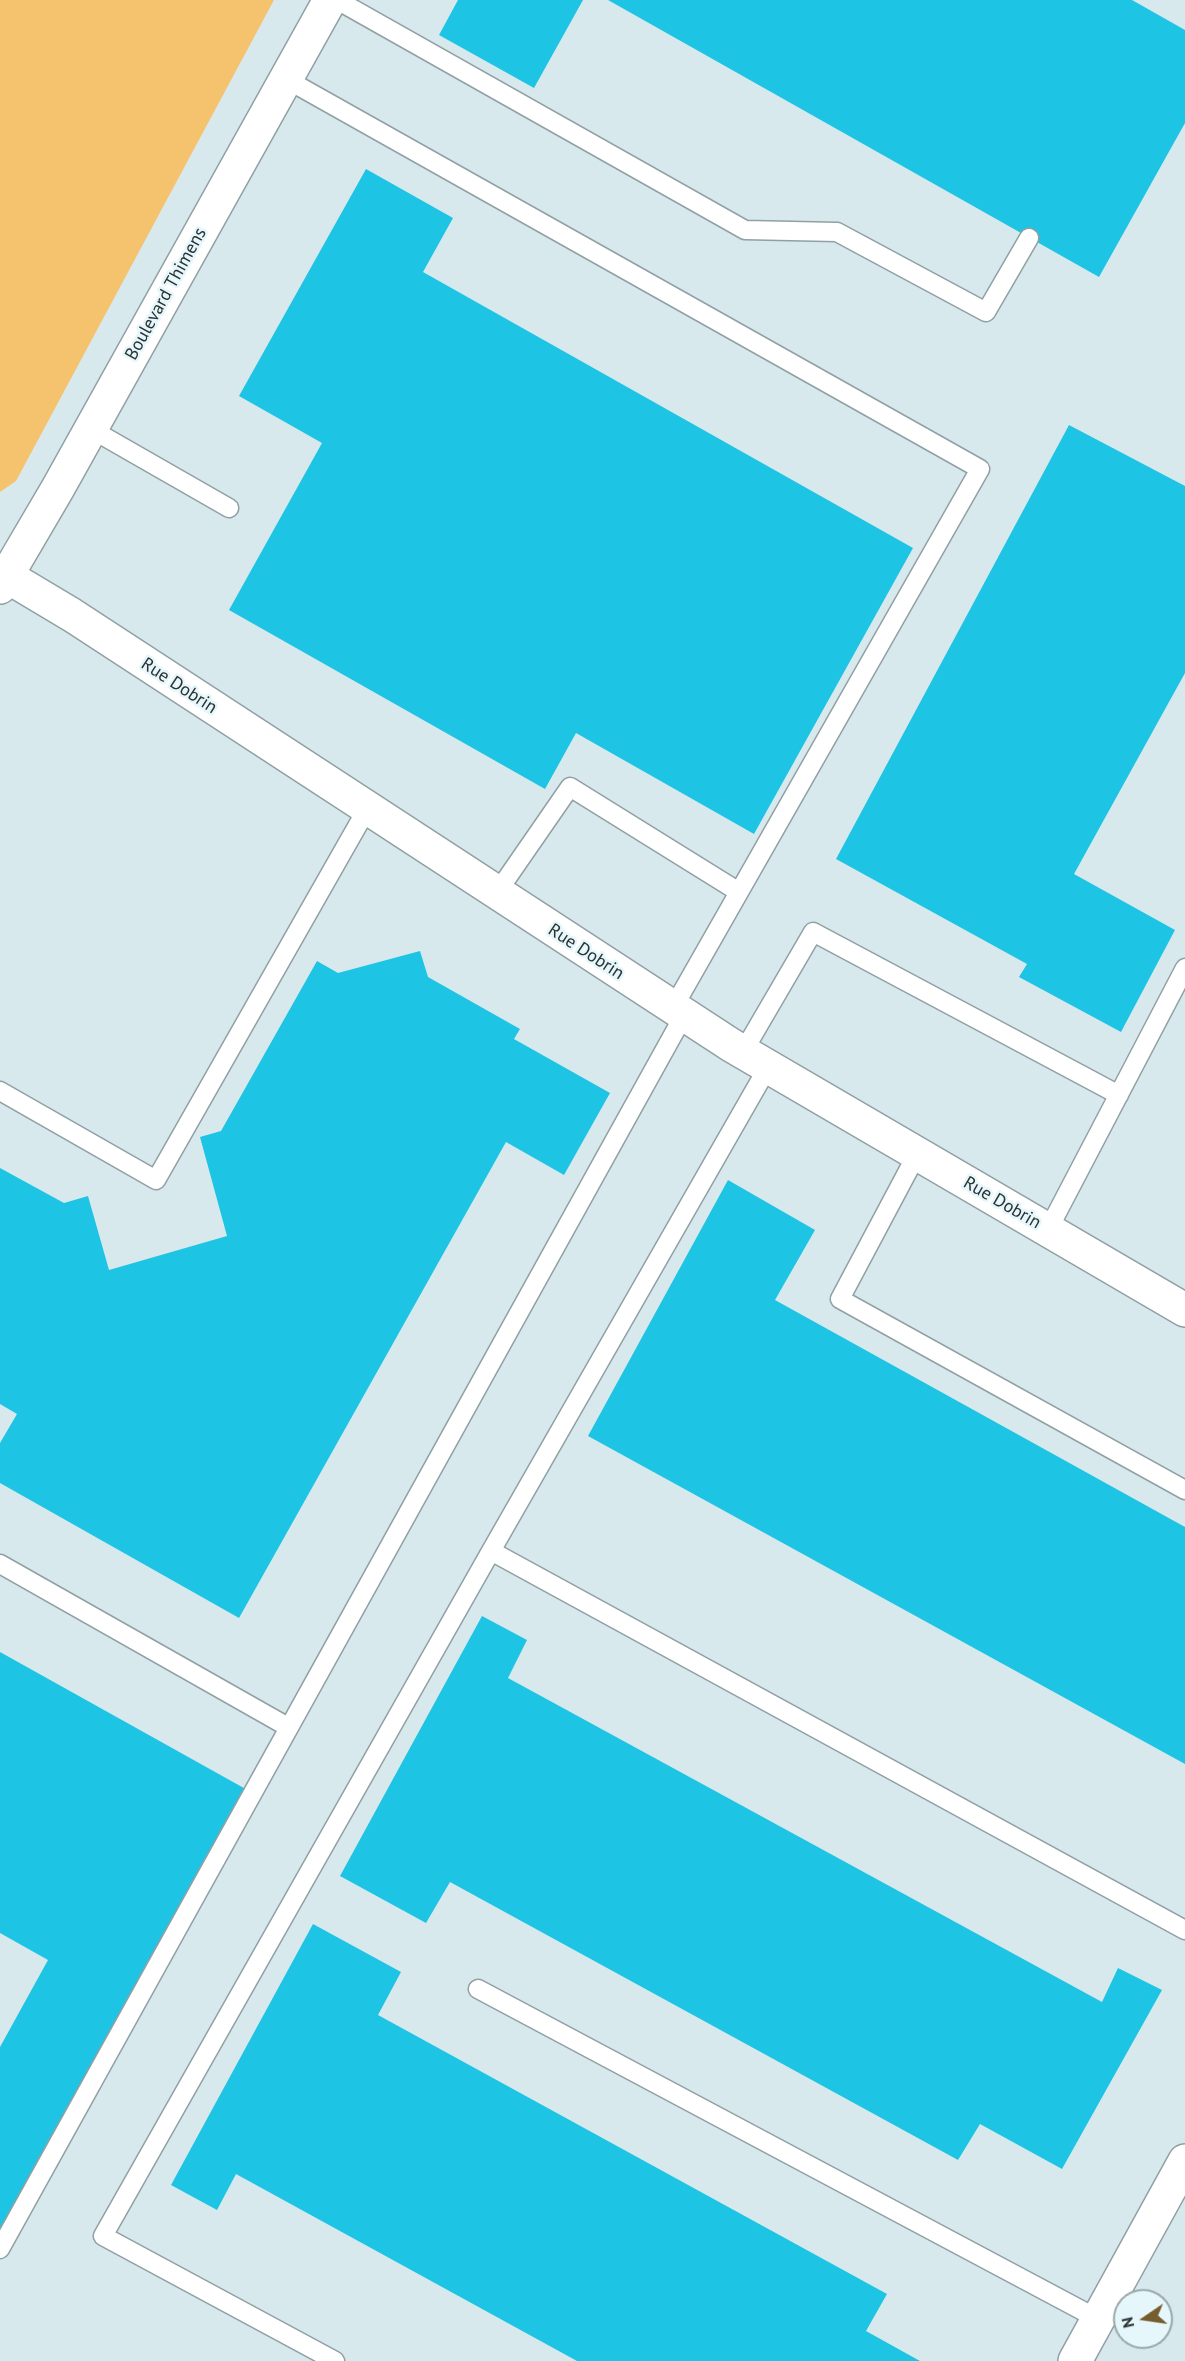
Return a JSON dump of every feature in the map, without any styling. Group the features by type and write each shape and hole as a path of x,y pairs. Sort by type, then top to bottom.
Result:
{"street":[{"name":"Boulevard Thimens","path":"2,578 91,429 330,0"},
{"name":"Rue Dobrin","path":"2,578 72,615 496,894 755,1060 1185,1310"},
{"path":"1075,2361 1181,2179"}],"lane":[{"path":"337,0 745,230 837,232 986,312 1029,238"},
{"path":"0,2249 288,1728 678,1011 739,892 980,469 286,80"},
{"path":"91,429 230,508"},
{"path":"496,894 570,787 739,892"},
{"path":"0,1091 156,1180 367,809"},
{"path":"335,2361 103,2236 491,1551 755,1060 813,932 1119,1095"},
{"path":"1048,1230 1185,968"},
{"path":"917,1154 840,1299 1185,1490"},
{"path":"491,1551 1185,1930"},
{"path":"0,1564 288,1728"},
{"path":"478,1989 1098,2319"}],"shaded area":[{"path":"0,0 274,0 16,481 0,492"}],"building":[{"path":"458,0 583,0 534,88 439,35"},
{"path":"608,0 1132,0 1185,30 1185,123 1099,277"},
{"path":"366,169 453,218 423,272 913,548 754,834 576,733 545,789 229,610 322,443 239,396"},
{"path":"1069,425 1185,486 1185,673 1074,874 1175,930 1121,1032 1019,977 1027,964 836,859"},
{"path":"420,951 428,977 520,1029 514,1039 610,1093 564,1175 506,1142 239,1618 0,1483 0,1443 17,1414 0,1404 0,1168 64,1203 88,1196 109,1270 227,1236 200,1137 221,1131 317,961 338,973"},
{"path":"728,1180 815,1230 775,1300 1185,1527 1185,1764 588,1436"},
{"path":"482,1616 527,1640 508,1678 1102,2002 1118,1968 1162,1990 1062,2169 980,2124 958,2160 450,1882 426,1923 340,1876"},
{"path":"0,1652 251,1792 0,2244 0,2047 48,1960 0,1933"},
{"path":"313,1924 401,1972 378,2015 887,2294 866,2331 920,2361 577,2361 236,2174 217,2210 171,2185"}]}
